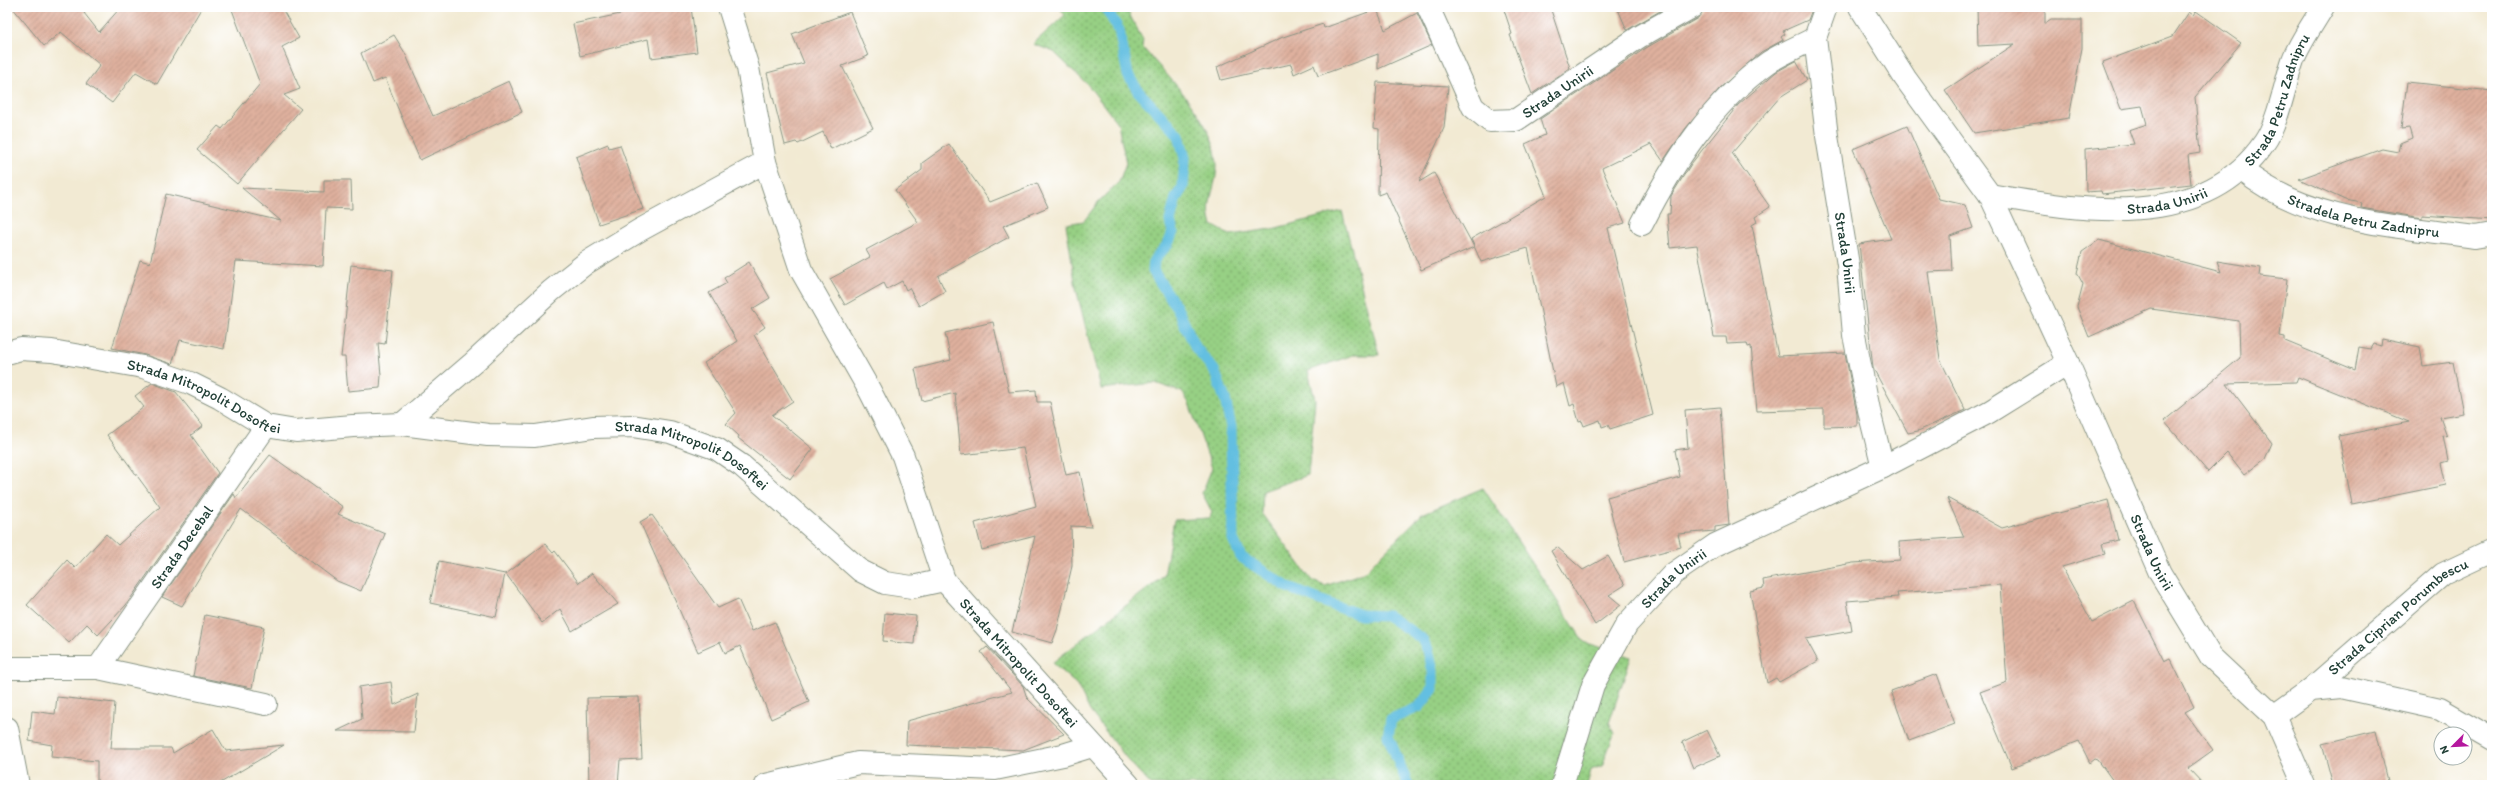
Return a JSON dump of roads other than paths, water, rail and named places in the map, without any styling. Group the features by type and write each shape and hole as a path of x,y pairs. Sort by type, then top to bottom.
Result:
{"street":[{"name":"Strada Mitropolit Dosoftei","path":"730,7 748,68 765,162 801,270 870,391 903,456 944,580 1092,746 1129,785"},
{"name":"Strada Unirii","path":"1428,7 1473,107 1490,120 1516,120 1639,36 1692,7"},
{"name":"Strada Unirii","path":"1826,7 1815,38 1827,136 1848,265 1854,335 1870,416 1883,467"},
{"name":"Strada Unirii","path":"1860,7 1905,78 1990,195 2068,363 2160,573 2211,658 2274,716 2304,785"},
{"name":"Strada Petru Zadnipru","path":"2242,170 2265,142 2294,58 2323,7"},
{"path":"1642,224 1666,177 1703,125 1740,86 1770,62 1815,38"},
{"path":"402,424 473,363 551,291 586,263 640,230 765,162"},
{"name":"Strada Unirii","path":"1990,195 2095,210 2150,208 2192,200 2242,170"},
{"name":"Stradela Petru Zadnipru","path":"2242,170 2256,182 2293,201 2353,220 2474,237 2492,234"},
{"name":"Strada Mitropolit Dosoftei","path":"7,353 21,350 52,351 143,367 190,383 220,398 266,426 296,431 353,426 402,424 488,435 519,436 535,436 593,427 632,426 670,432 717,449 742,466 861,571 885,583 912,587 944,580"},
{"name":"Strada Unirii","path":"1562,785 1593,685 1627,624 1673,574 1715,546 1883,467 1989,412 2068,363"},
{"name":"Strada Decebal","path":"98,668 266,426"},
{"name":"Strada Ciprian Porumbescu","path":"2310,690 2443,574 2492,551"},
{"path":"7,668 98,668 266,704"},
{"path":"2274,716 2310,690 2341,687 2440,709 2492,739"},
{"path":"7,728 18,785"},
{"name":"Strada Mitropolit Dosoftei","path":"766,785 858,763 995,769 1062,755 1092,746"}],"waterway":[{"path":"1105,7 1119,30 1128,75 1138,91 1179,135 1185,158 1183,187 1176,198 1170,221 1173,232 1168,244 1154,260 1153,271 1177,308 1196,348 1214,370 1225,399 1231,427 1233,539 1241,557 1289,588 1361,615 1388,616 1421,638 1428,650 1433,671 1433,689 1419,707 1391,719 1388,736 1408,785"}]}
